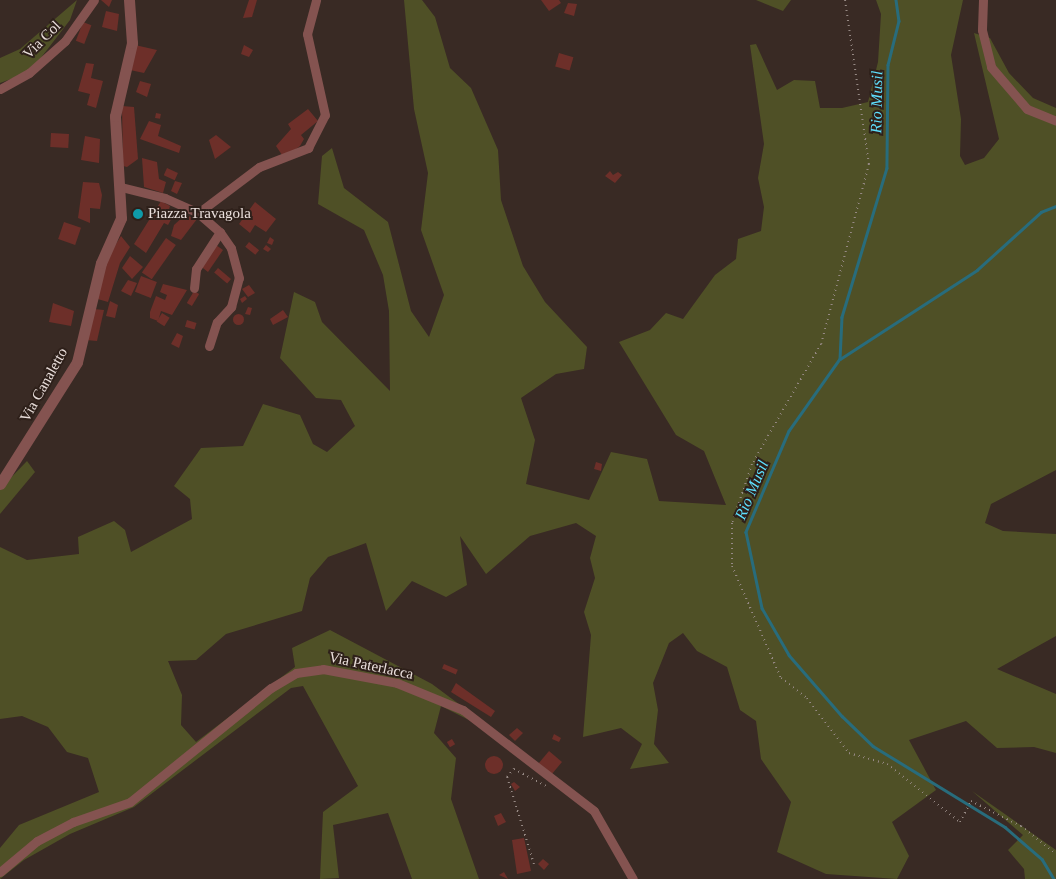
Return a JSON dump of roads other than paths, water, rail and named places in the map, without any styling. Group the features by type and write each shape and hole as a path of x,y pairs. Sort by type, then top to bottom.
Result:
{"street":[{"name":"Via Col","path":"0,89 28,73 65,41 94,0"},
{"name":"Via Canaletto","path":"0,484 77,362 101,263 121,218 121,187 115,116 132,43 129,0"},
{"path":"198,214 259,167 308,148 325,115 306,34 316,0"},
{"path":"983,0 982,30 991,67 1027,109 1056,121"},
{"path":"121,187 165,198 198,214 220,232 237,265 237,292 217,322 209,346"},
{"path":"194,288 196,270 220,232"},
{"name":"Via Paterlacca","path":"0,872 38,841 72,822 130,802 244,708 296,673 311,669 397,683 463,710 604,823 633,879"}],"waterway":[{"name":"Rio Musil","path":"896,0 899,21 888,65 887,168 842,317 840,359 789,431 746,532 762,608 789,655 842,716 873,746 1005,827 1042,859 1054,879"},
{"path":"840,359 977,270 1041,212 1056,206"}],"place":[{"name":"Piazza Travagola","path":"138,214"}]}
